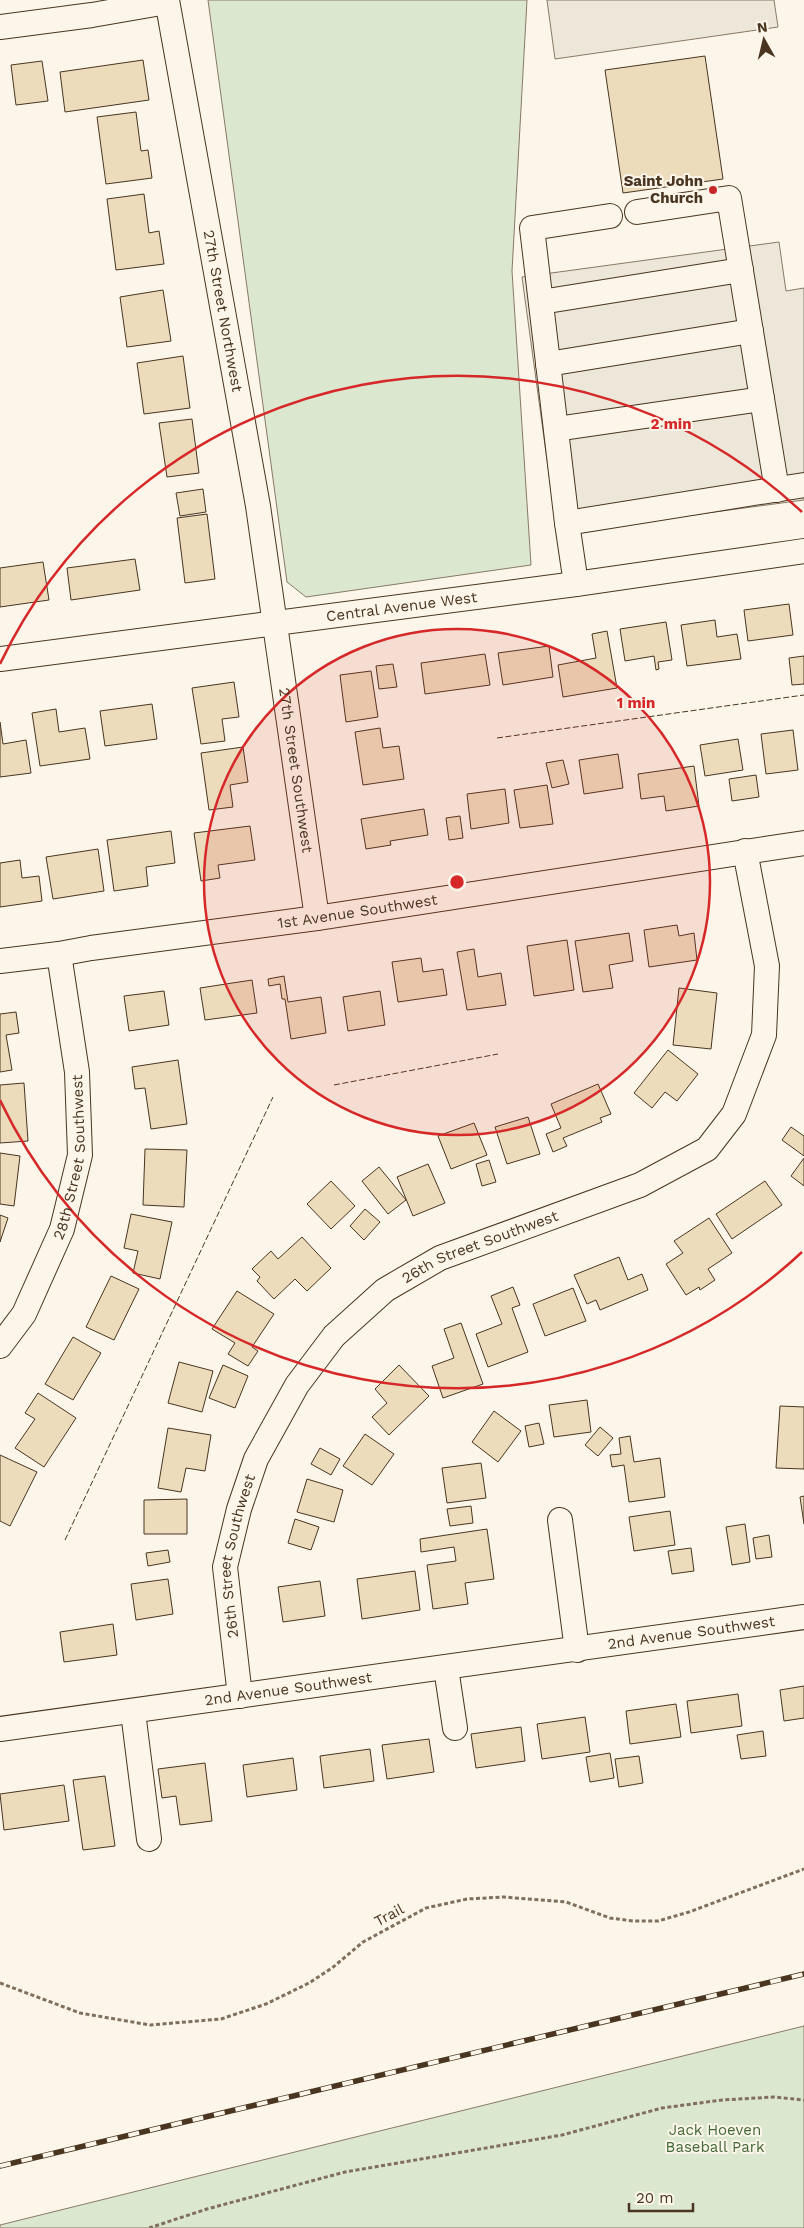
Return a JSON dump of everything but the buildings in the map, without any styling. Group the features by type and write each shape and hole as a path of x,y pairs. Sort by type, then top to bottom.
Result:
{"street":[{"path":"0,26 92,15 167,1"},
{"name":"27th Street Northwest","path":"167,1 258,506 275,622"},
{"path":"637,212 729,198 777,490"},
{"path":"576,584 532,228 610,216"},
{"path":"541,302 741,270"},
{"path":"548,364 751,331"},
{"path":"556,429 762,399"},
{"path":"567,523 804,485"},
{"name":"Central Avenue West","path":"0,659 576,584 804,551"},
{"name":"27th Street Southwest","path":"275,622 317,918"},
{"name":"1st Avenue Southwest","path":"0,960 59,954 91,948 317,918 804,843"},
{"name":"26th Street Southwest","path":"240,1696 224,1567 239,1509 256,1459 297,1385 334,1336 385,1290 440,1258 640,1186 707,1149 734,1114 764,1035 767,966 745,851"},
{"name":"28th Street Southwest","path":"0,1346 24,1314 62,1229 80,1155 77,1072 59,954"},
{"path":"560,1520 577,1650"},
{"name":"2nd Avenue Southwest","path":"0,1730 804,1617"},
{"path":"446,1668 455,1728"},
{"path":"133,1712 149,1839"}],"path":[{"name":"Trail","path":"0,1983 80,2013 150,2025 221,2019 266,2004 309,1983 332,1968 363,1942 426,1908 466,1898 504,1897 566,1902 610,1918 633,1921 658,1921 689,1912 804,1869"},
{"path":"149,2228 207,2208 345,2172 562,2135 662,2108 722,2100 774,2097 804,2100"}],"green space":[{"path":"208,0 527,0 512,271 531,565 306,597 287,582"},
{"name":"Jack Hoeven Baseball Park","path":"804,2026 804,2228 0,2228 0,2225"}],"shaded area":[{"path":"547,0 774,0 778,27 555,59"},
{"path":"779,242 786,291 804,288 804,500 557,533 522,277"}],"railway":[{"path":"0,2166 804,1974"}],"fence":[{"path":"497,738 804,695"},
{"path":"334,1085 498,1054"},
{"path":"65,1540 273,1097"}],"place":[{"name":"Saint John Church","path":"713,190"}]}
